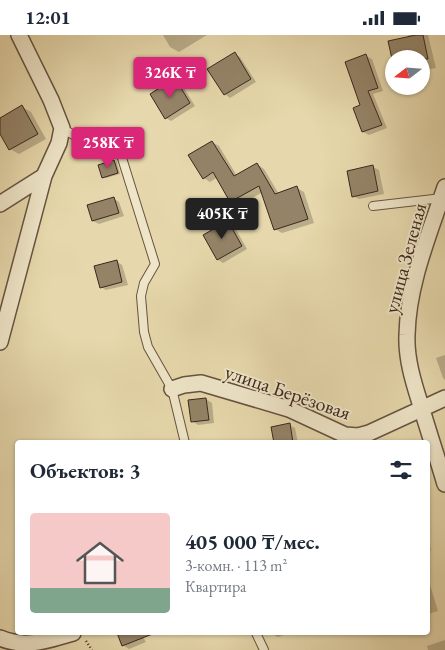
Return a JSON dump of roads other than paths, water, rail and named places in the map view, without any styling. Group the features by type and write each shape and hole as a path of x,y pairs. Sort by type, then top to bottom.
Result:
{"street":[{"path":"0,342 44,176 59,143 62,128 54,106 19,35"},
{"path":"0,204 44,176"},
{"name":"улица Зеленая","path":"443,193 409,303 407,337 409,362 445,484"},
{"name":"улица Берёзовая","path":"172,389 201,383 289,409 345,435 358,436 369,433 445,398"},
{"path":"0,638 25,644 66,635"}],"lane":[{"path":"62,128 80,139 117,150 122,158 154,264 144,283 141,296 144,332 148,347 172,389 184,440"},
{"path":"373,206 443,193"},
{"path":"257,635 264,650"}]}
